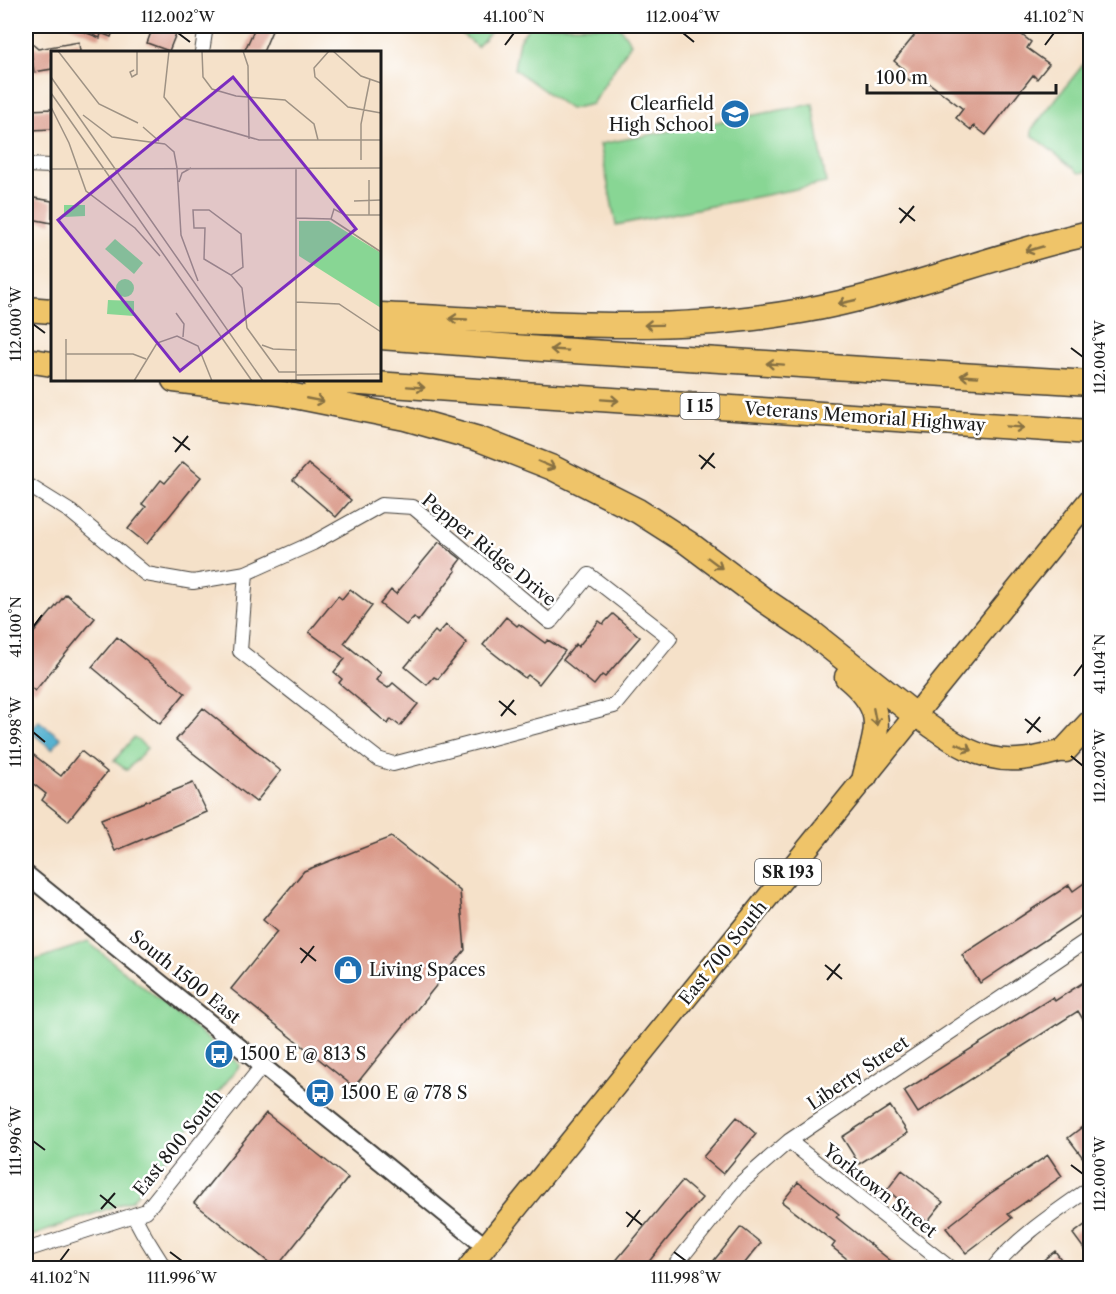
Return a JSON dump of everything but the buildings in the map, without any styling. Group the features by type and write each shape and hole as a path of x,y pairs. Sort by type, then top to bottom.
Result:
{"highway":[{"path":"381,315 608,325 661,325 746,319 801,311 871,296 1090,233"},
{"path":"26,309 51,311"},
{"path":"381,337 1090,383"},
{"path":"26,359 51,362"},
{"path":"182,381 279,393 405,418 504,447 567,474 638,511 688,543 807,629 915,715"},
{"name":"Veterans Memorial Highway","path":"331,381 1087,432"},
{"path":"764,600 795,635 852,681 871,702 877,723 865,776"},
{"path":"1065,750 1090,723"}],"main road":[{"name":"East 700 South","path":"468,1269 1090,499"},
{"path":"915,715 955,743 996,759 1024,760 1065,750"}],"street":[{"path":"202,51 206,26"},
{"path":"26,165 51,166"},
{"name":"Pepper Ridge Drive","path":"26,484 71,512 147,574 193,582 246,573 313,543 381,505 413,507 550,622 589,575 670,638 615,706 393,764 378,759 240,651 246,573"},
{"path":"1065,750 1090,741"},
{"name":"South 1500 East","path":"26,874 486,1247"},
{"name":"Liberty Street","path":"673,1269 742,1182 789,1141 1090,938"},
{"name":"East 800 South","path":"162,1269 164,1267 141,1232 134,1215 146,1211 263,1065"},
{"name":"Yorktown Street","path":"789,1141 950,1269"},
{"path":"993,1269 1007,1250 1024,1235 1090,1188"},
{"path":"26,1250 134,1215"}],"green space":[{"path":"453,26 496,26 477,47"},
{"path":"530,26 619,26 631,43 592,104 570,109 514,69 519,40"},
{"path":"1090,56 1090,165 1085,172 1079,173 1032,135 1032,129"},
{"path":"813,104 826,183 616,225 600,144"},
{"path":"134,737 147,748 127,770 114,761"},
{"path":"88,942 240,1065 132,1200 26,1238 26,963"}],"water":[{"path":"39,721 61,738 52,749 30,731"}],"place":[{"name":"Clearfield High School","path":"735,114"},
{"name":"Living Spaces","path":"348,970"},
{"name":"1500 E @ 813 S","path":"219,1054"},
{"name":"1500 E @ 778 S","path":"320,1093"}]}
